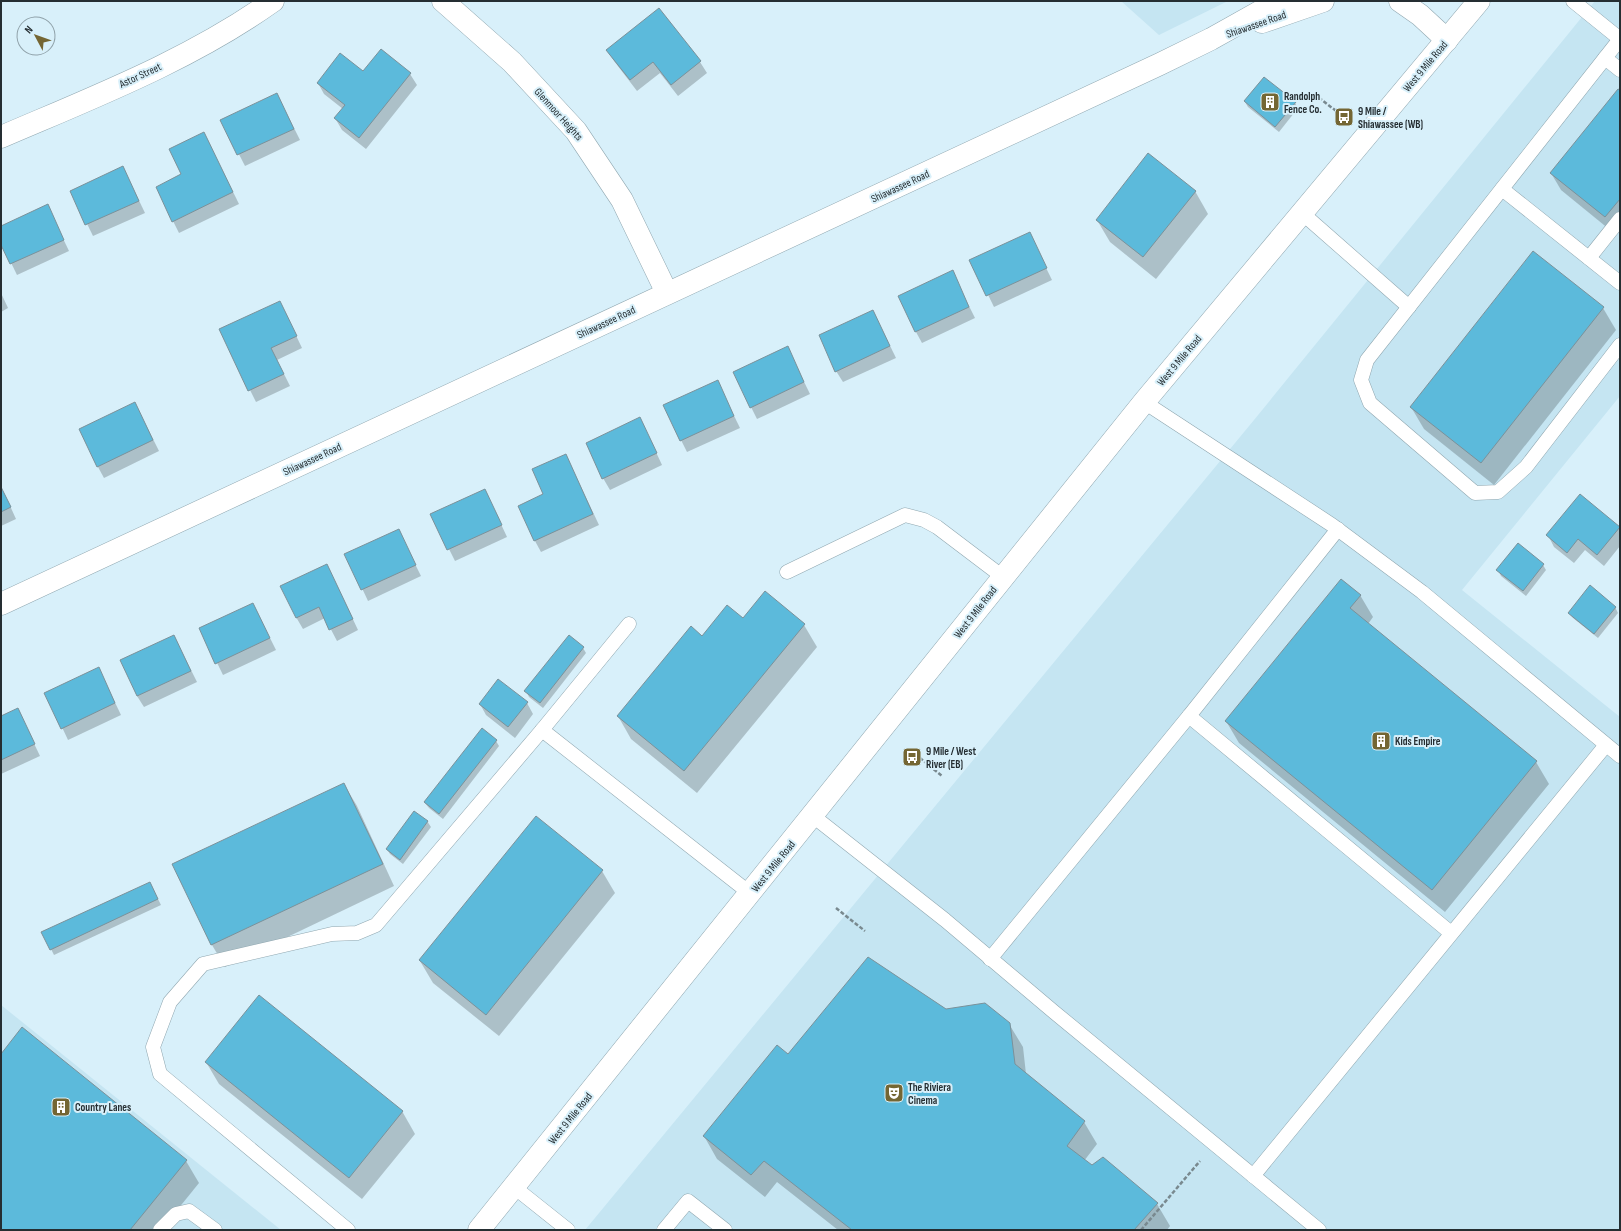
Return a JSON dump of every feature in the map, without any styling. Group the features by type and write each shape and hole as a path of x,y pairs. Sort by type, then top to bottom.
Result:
{"street":[{"name":"Astor Street","path":"1,137 132,80 201,46 237,25 273,1"},
{"name":"Glenmoor Heights","path":"443,1 512,62 576,132 622,200 667,293"},
{"name":"Shiawassee Road","path":"1,604 667,293 824,222 1211,39 1279,1"},
{"name":"Shiawassee Road","path":"1211,39 1323,1"},
{"path":"1400,1 1420,15 1447,40"},
{"name":"West 9 Mile Road","path":"479,1230 1144,402 1479,1"}],"lane":[{"path":"1573,1 1620,39 1367,360 1362,380 1370,403 1475,493 1498,492 1526,467 1620,345"},
{"path":"1605,58 1620,70"},
{"path":"1502,189 1620,283"},
{"path":"1302,213 1409,307"},
{"path":"1589,258 1620,220"},
{"path":"1144,402 1338,529 1422,592 1620,756"},
{"path":"787,572 905,515 924,520 937,527 1003,577"},
{"path":"990,959 1189,716 1338,529"},
{"path":"348,1230 160,1074 153,1047 170,1002 203,964 332,934 357,933 376,925 542,730 629,624"},
{"path":"1189,716 1451,933"},
{"path":"542,730 750,894"},
{"path":"1252,1176 1606,745"},
{"path":"813,816 945,920 990,959 1319,1230"},
{"path":"514,1187 568,1230"},
{"path":"664,1230 688,1201 725,1230"},
{"path":"160,1230 176,1214 189,1211 215,1230"}],"path":[{"path":"1314,94 1344,117"},
{"path":"912,757 918,762 920,758 942,776"},
{"path":"836,908 865,931"},
{"path":"1142,1230 1214,1144"}],"shaded area":[{"path":"1121,1 1228,1 1159,35"},
{"path":"1595,1 1620,1 1620,396 1462,590 1620,717 1620,1230 585,1230 1254,420"},
{"name":"Country Lanes","path":"1,1005 281,1230 1,1230"}],"building":[{"path":"659,8 701,61 671,85 653,62 630,80 606,50"},
{"path":"381,49 411,73 359,138 334,118 345,105 317,83 340,53 363,71"},
{"name":"Randolph Fence Co.","path":"1264,77 1296,102 1275,127 1244,101"},
{"path":"1618,89 1620,90 1620,199 1605,217 1550,173"},
{"path":"277,93 294,129 237,155 220,120"},
{"path":"204,132 233,192 172,222 156,187 181,174 169,149"},
{"path":"1148,153 1196,191 1143,257 1096,220"},
{"path":"123,166 139,201 85,225 70,191"},
{"path":"48,204 64,240 10,264 1,245 1,226"},
{"path":"1030,232 1047,268 986,296 969,260"},
{"path":"1533,251 1604,307 1481,463 1410,407"},
{"path":"953,270 969,307 915,332 898,296"},
{"path":"280,301 297,336 271,348 284,374 248,391 219,329"},
{"path":"873,310 890,346 835,372 819,335"},
{"path":"788,346 804,382 750,408 733,372"},
{"path":"718,380 734,416 680,441 663,405"},
{"path":"135,402 153,440 97,467 79,429"},
{"path":"640,417 657,453 602,479 586,443"},
{"path":"566,454 593,514 534,541 518,506 543,494 532,469"},
{"path":"1,487 11,507 1,512"},
{"path":"485,489 502,525 447,550 430,514"},
{"path":"1580,494 1620,527 1597,555 1578,539 1567,553 1546,535"},
{"path":"399,529 416,565 361,590 344,554"},
{"path":"1518,543 1544,564 1523,591 1496,570"},
{"path":"327,564 353,619 329,630 319,607 296,618 280,586"},
{"name":"Kids Empire","path":"1341,579 1361,595 1350,608 1537,761 1432,890 1225,721"},
{"path":"1590,585 1616,607 1594,634 1568,613"},
{"path":"765,591 805,624 684,771 617,716 691,626 702,636 727,605 743,618"},
{"path":"253,603 270,638 215,664 199,628"},
{"path":"174,635 191,671 137,696 120,660"},
{"path":"569,635 584,647 540,703 524,691"},
{"path":"99,667 115,703 61,729 44,693"},
{"path":"498,679 528,702 508,727 479,704"},
{"path":"18,708 35,744 1,760 1,716"},
{"path":"482,728 497,740 439,814 424,802"},
{"path":"344,783 383,864 211,945 172,864"},
{"path":"414,811 428,821 400,860 386,849"},
{"path":"536,816 603,870 486,1015 419,960"},
{"path":"150,882 158,899 50,950 41,932"},
{"name":"The Riviera Cinema","path":"868,957 946,1009 985,1003 1010,1023 1015,1064 1085,1121 1067,1146 1092,1165 1103,1157 1158,1203 1134,1230 852,1230 764,1161 751,1175 703,1136 777,1045 788,1054"},
{"path":"259,995 403,1111 349,1178 205,1062"},
{"name":"Country Lanes","path":"22,1027 187,1160 130,1230 1,1230 1,1054"}],"place":[{"name":"Randolph Fence Co.","path":"1270,102"},
{"name":"9 Mile / Shiawassee (WB)","path":"1344,117"},
{"name":"Kids Empire","path":"1381,741"},
{"name":"9 Mile / West River (EB)","path":"912,757"},
{"name":"The Riviera Cinema","path":"894,1093"},
{"name":"Country Lanes","path":"61,1107"}]}
